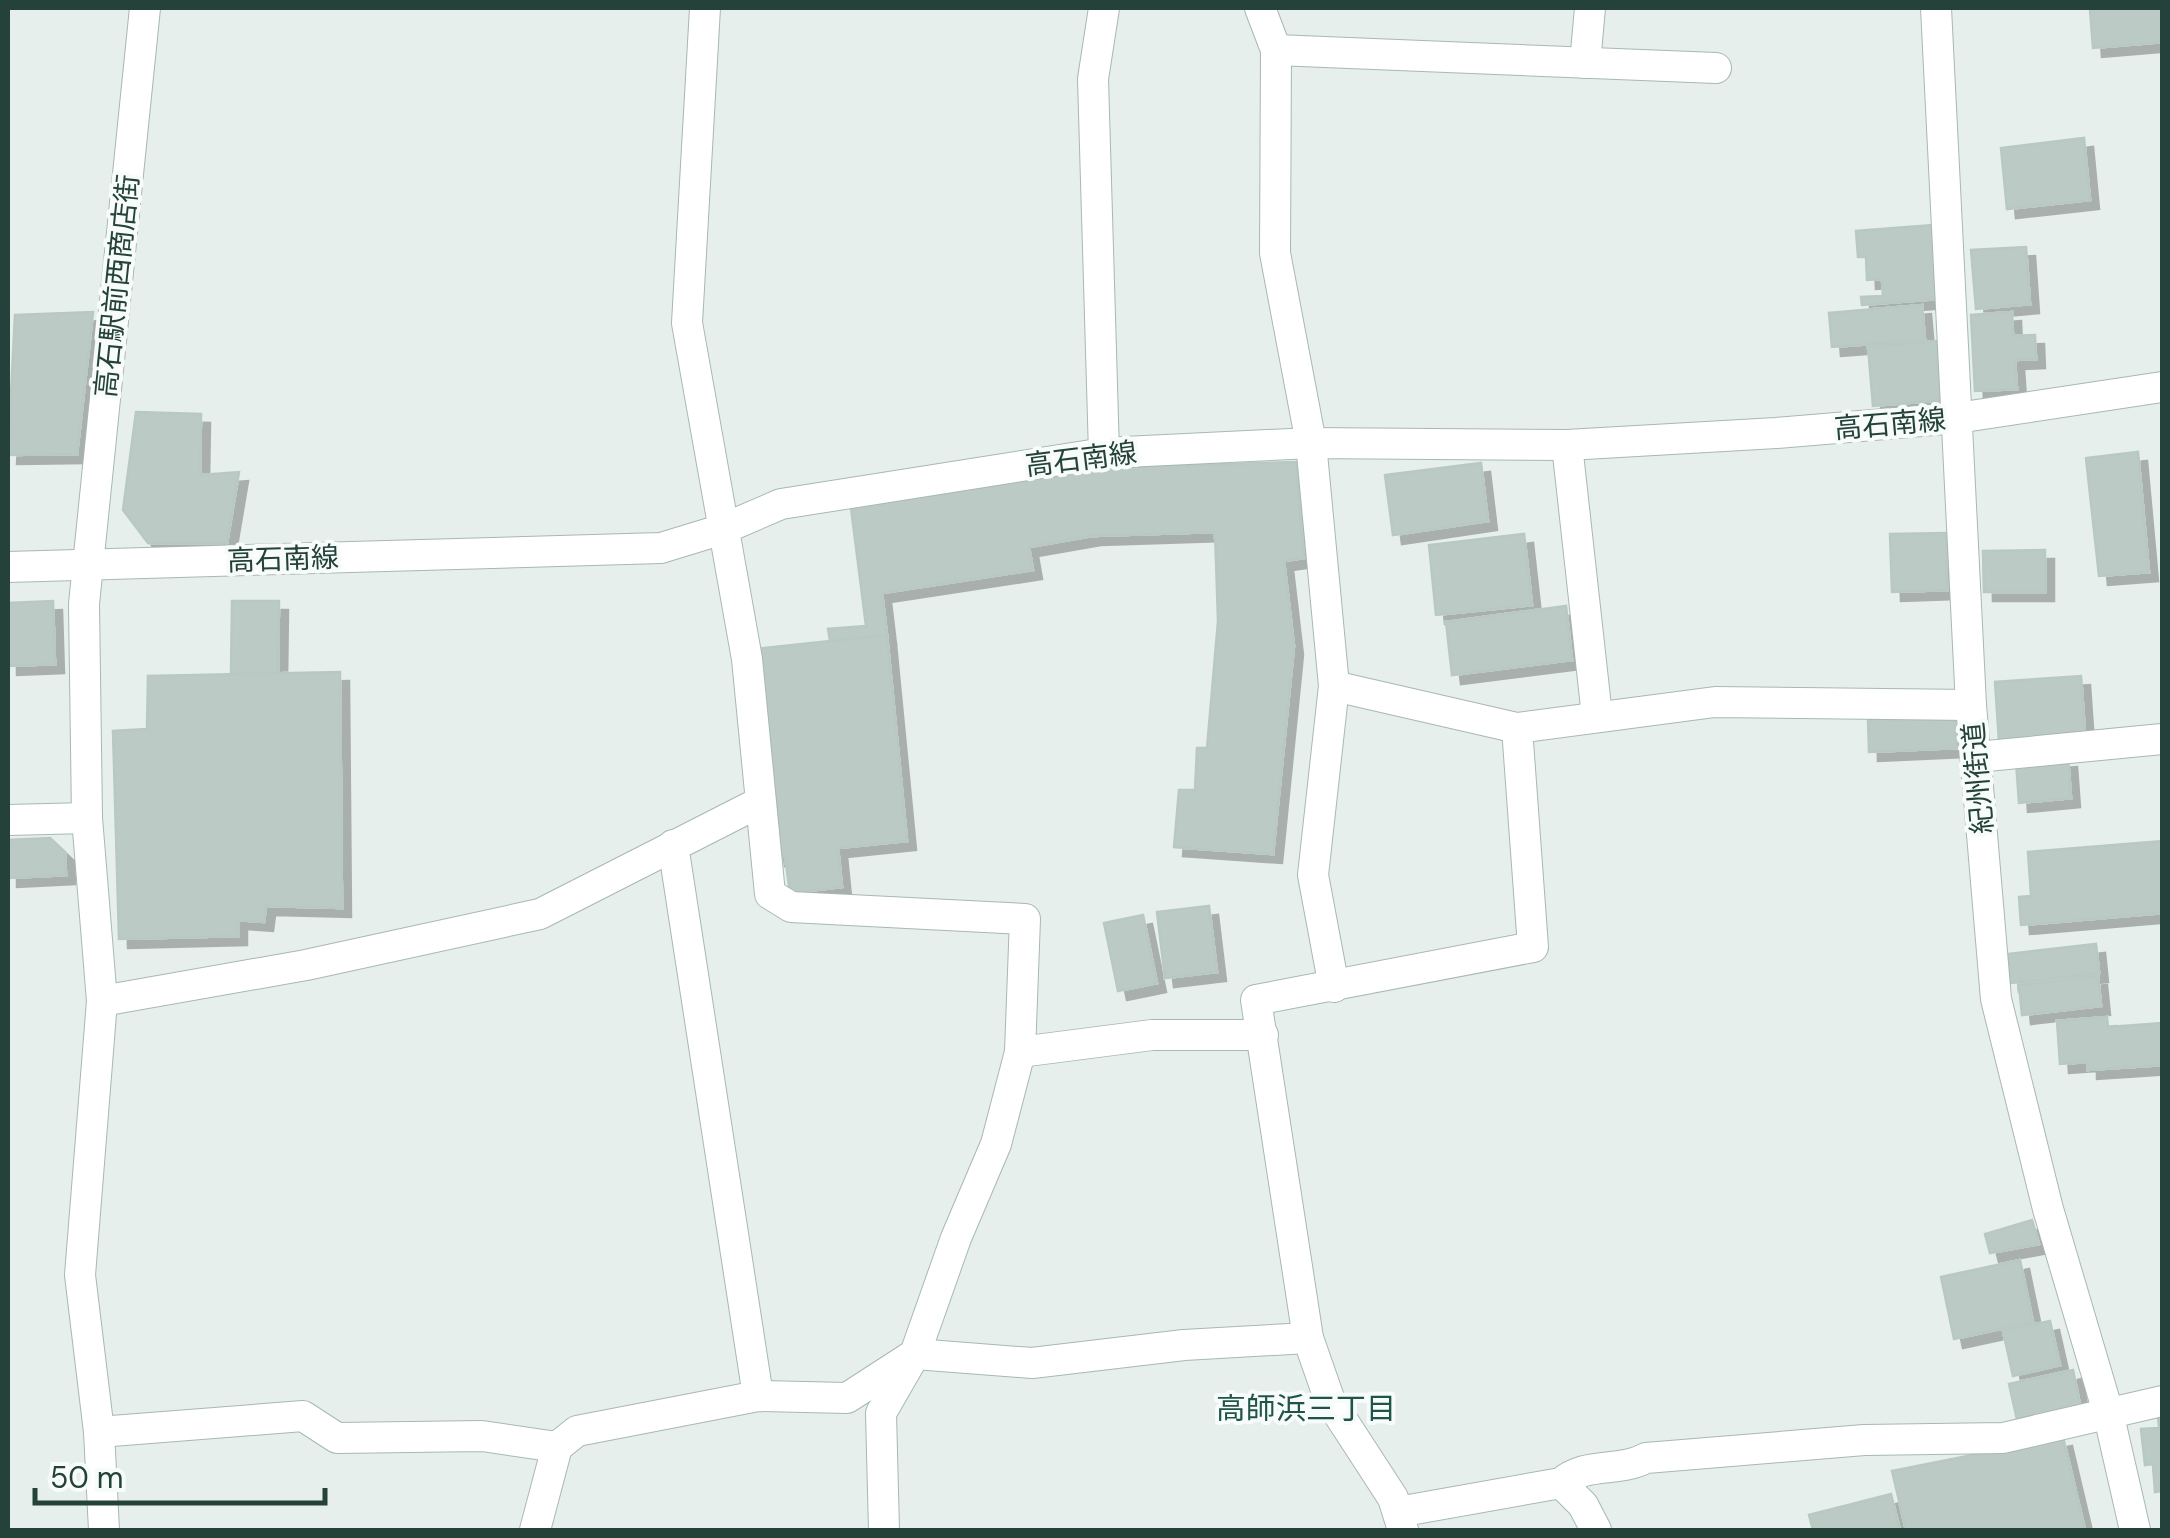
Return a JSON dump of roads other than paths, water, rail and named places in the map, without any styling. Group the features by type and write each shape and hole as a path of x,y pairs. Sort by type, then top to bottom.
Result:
{"street":[{"name":"高石駅前西商店街","path":"104,1530 100,1432 80,1275 102,1001 86,818 84,604 145,8"},
{"path":"705,8 687,322 746,659 770,894 791,907 1024,919 1020,1052 996,1144 956,1238 916,1354 881,1413 884,1530"},
{"path":"1104,8 1094,78 1104,452"},
{"path":"1260,8 1276,50 1275,253 1311,443 1334,686 1313,876 1334,987"},
{"path":"1586,62 1590,8"},
{"name":"紀州街道","path":"1936,8 1972,704 1996,1000 2048,1209 2108,1412 2136,1530"},
{"path":"1276,50 1716,68"},
{"name":"高石南線","path":"8,567 661,548 723,529 781,504 1104,452 1311,443 1567,444 1957,418 2162,387"},
{"path":"1567,444 1597,716"},
{"path":"1334,686 1517,728 1715,702 1972,704"},
{"path":"1517,728 1534,947 1256,1000 1308,1338 1330,1402 1400,1521 1560,1482 1575,1470 1635,1464 1646,1458 1864,1440 2003,1438 2162,1401"},
{"path":"1978,757 2162,739"},
{"path":"102,1001 306,964 540,914 760,802"},
{"path":"8,820 86,818"},
{"path":"673,846 758,1396"},
{"path":"1020,1052 1152,1034 1263,1036"},
{"path":"535,1530 557,1447 577,1431 758,1396 847,1398 916,1354 1032,1363 1184,1344 1308,1338"},
{"path":"100,1432 303,1416 336,1438 482,1436 557,1447"},
{"path":"1560,1482 1583,1505 1596,1530"}],"district":[{"name":"高師浜三丁目","path":"1306,1408"}]}
